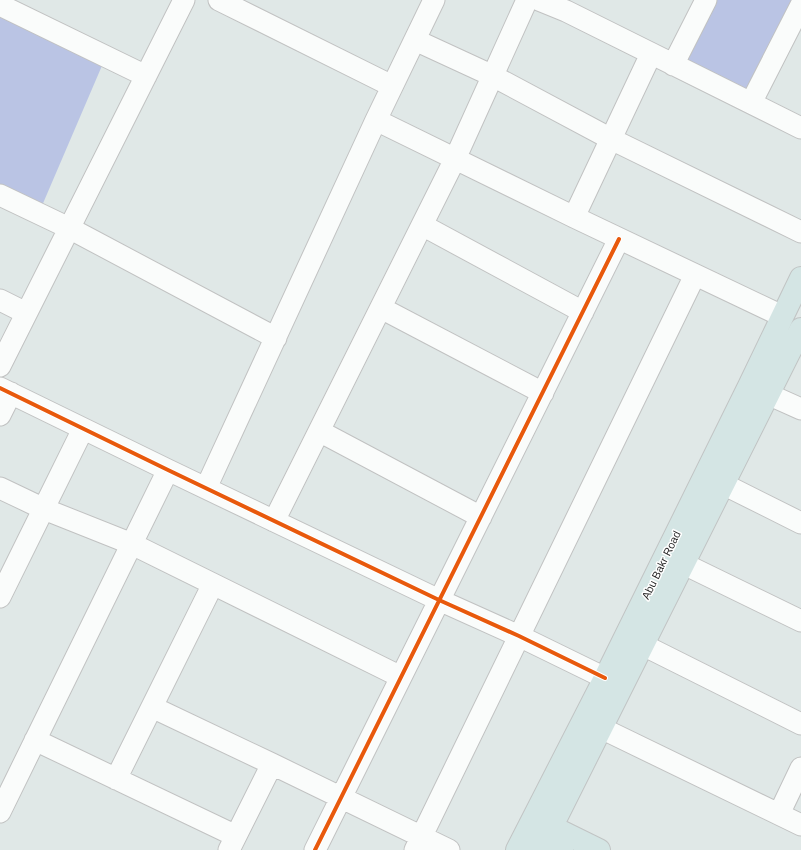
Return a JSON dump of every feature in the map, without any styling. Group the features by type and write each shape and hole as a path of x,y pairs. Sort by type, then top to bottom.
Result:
{"main road":[{"name":"Abu Bakr Road","path":"539,838 601,728 723,484 759,390 782,316 801,278"},
{"name":"Abu Bakr Road","path":"539,838 605,678 759,390 801,329"},
{"path":"539,838 599,850"}],"street":[{"path":"0,366 184,0"},
{"path":"219,0 392,86"},
{"path":"206,488 376,120 416,40 434,0"},
{"path":"274,521 455,159 527,0"},
{"path":"539,0 569,6 651,54 801,128"},
{"path":"673,64 706,0"},
{"path":"0,5 146,76"},
{"path":"751,103 801,5"},
{"path":"416,40 493,76 611,139 801,232"},
{"path":"574,217 651,54"},
{"path":"376,120 619,239 782,316"},
{"path":"0,194 70,228 276,338"},
{"path":"422,225 583,312"},
{"path":"315,850 619,239"},
{"path":"418,843 695,275"},
{"path":"0,300 26,313"},
{"path":"380,308 543,393"},
{"path":"0,415 6,390 83,429 274,521 605,678"},
{"path":"759,390 801,409"},
{"path":"0,597 83,429"},
{"path":"319,431 481,517"},
{"path":"0,812 168,470"},
{"path":"723,484 801,522"},
{"path":"0,488 44,509 132,544 401,677"},
{"path":"684,564 801,621"},
{"path":"116,779 213,584"},
{"path":"643,645 801,724"},
{"path":"152,707 341,797 418,843 449,850"},
{"path":"601,728 801,825"},
{"path":"35,740 116,779 232,843 272,764"},
{"path":"779,814 801,768"}],"shaded area":[{"path":"706,0 801,0 751,103 673,65"},
{"path":"0,1 107,54 41,208 0,189"}],"cycle path":[{"path":"315,850 619,239"},
{"path":"0,388 439,600 519,636 605,678"}]}
